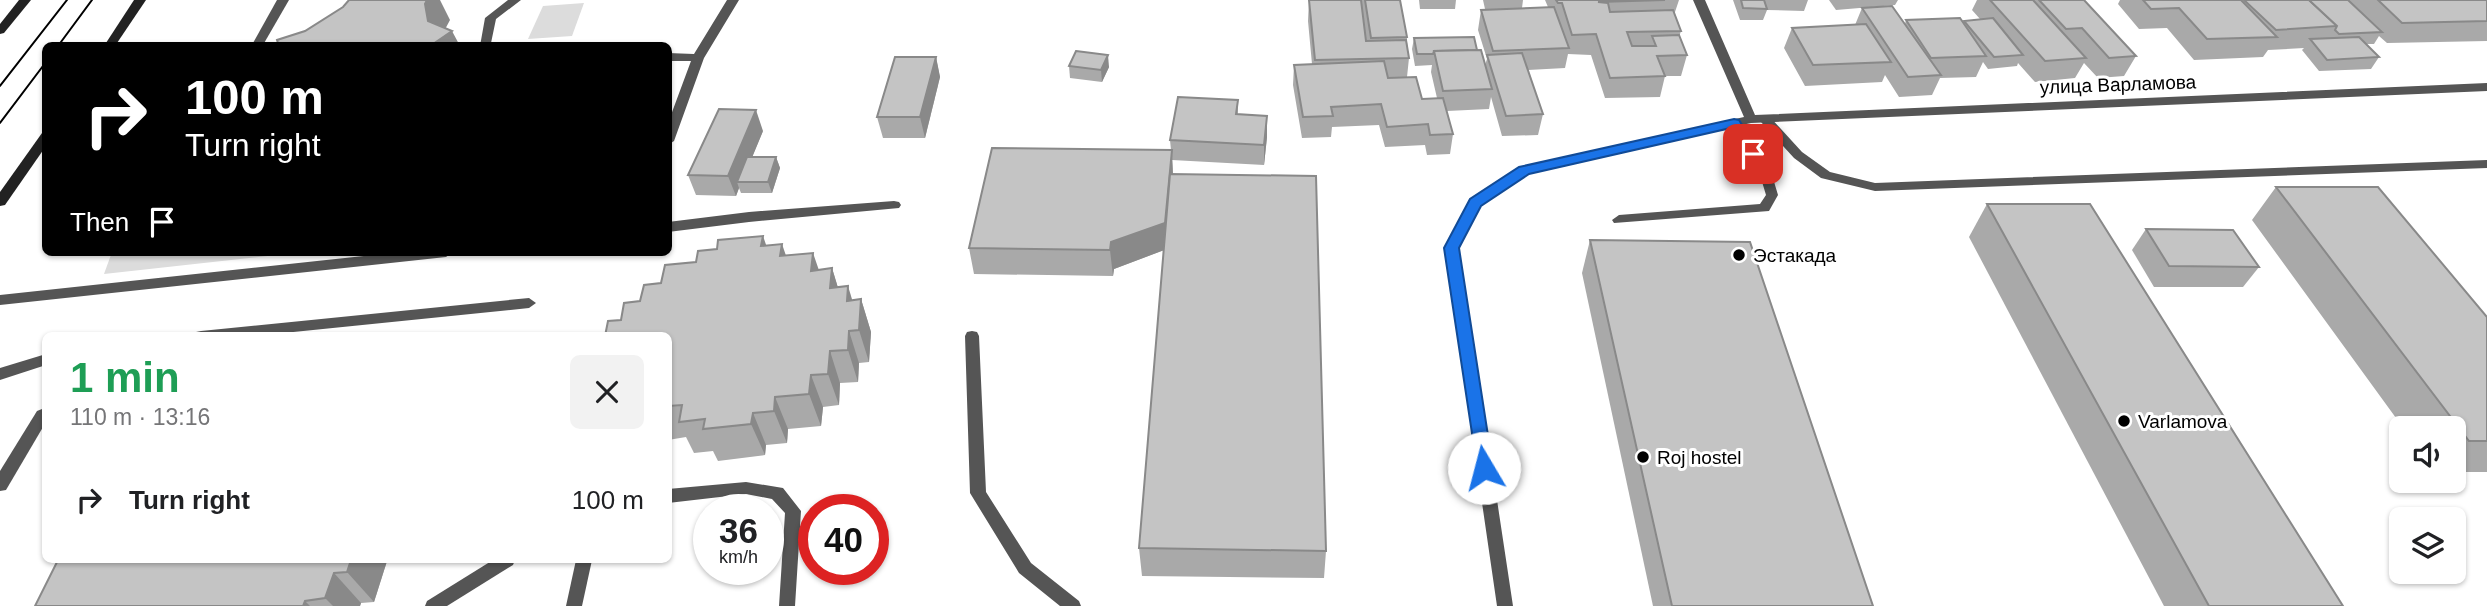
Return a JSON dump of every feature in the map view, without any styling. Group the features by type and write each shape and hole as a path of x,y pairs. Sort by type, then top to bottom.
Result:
{"main road":[{"path":"0,31 24,0"},
{"path":"112,42 140,0"},
{"path":"0,202 42,142"}],"street":[{"path":"260,42 282,0"},
{"path":"485,42 491,18 515,0"},
{"path":"672,130 698,58 733,0"},
{"path":"1699,0 1758,119 1798,155 1826,175 1875,187 2487,164"},
{"path":"672,57 698,58"},
{"name":"улица Варламова","path":"1505,606 1452,248 1475,203 1524,170 1758,119 2487,88"},
{"path":"1619,220 1764,208 1772,195 1766,175 1734,123"},
{"path":"672,227 894,205"},
{"path":"0,300 409,256"},
{"path":"241,332 529,303"},
{"path":"972,336 978,493 1025,568 1073,606"},
{"path":"0,374 42,360"},
{"path":"0,485 42,415"},
{"path":"672,496 746,488 777,493 793,511 788,606"},
{"path":"433,606 502,563"},
{"path":"574,606 583,563"}],"shaded area":[{"path":"584,3 572,36 528,39 543,6"},
{"path":"111,256 268,256 104,274"}],"building":[{"path":"349,0 427,0 425,4 428,21 452,31 436,42 278,42 277,40 305,31 343,7"},
{"path":"1309,0 1361,0 1366,41 1406,40 1409,58 1315,60"},
{"path":"1365,0 1400,0 1407,37 1371,38"},
{"path":"1556,0 1665,0 1598,2 1608,3 1610,12 1673,10 1681,31 1627,32 1632,46 1656,46 1652,36 1679,35 1687,55 1657,56 1665,76 1610,78 1596,34 1572,35 1562,3"},
{"path":"1741,0 1764,0 1767,9 1743,8"},
{"path":"1990,0 2033,0 2086,58 2045,61"},
{"path":"2039,0 2084,0 2136,56 2109,58 2082,28 2066,29"},
{"path":"2143,0 2241,0 2277,37 2207,39 2179,8 2151,9"},
{"path":"2244,0 2309,0 2337,26 2276,30"},
{"path":"2309,0 2348,0 2382,32 2339,34 2335,30 2337,26"},
{"path":"2378,0 2487,0 2487,21 2402,23"},
{"path":"1892,6 1941,75 1908,77 1862,8"},
{"path":"1554,7 1569,48 1493,51 1481,10"},
{"path":"1960,18 1986,56 1931,58 1906,20"},
{"path":"1993,18 2023,55 1994,57 1964,21"},
{"path":"1866,24 1891,62 1813,65 1792,28"},
{"path":"1474,37 1477,50 1434,51 1433,54 1417,54 1414,38"},
{"path":"2359,37 2379,57 2327,60 2310,39"},
{"path":"1481,50 1492,89 1443,91 1434,51"},
{"path":"1076,51 1108,55 1101,70 1069,66"},
{"path":"1522,53 1543,114 1506,116 1487,55"},
{"path":"895,57 936,57 920,117 877,117"},
{"path":"1384,61 1388,78 1416,77 1422,99 1443,98 1453,134 1430,135 1428,124 1387,127 1381,104 1331,107 1333,116 1303,117 1294,65"},
{"path":"1178,97 1238,100 1236,114 1267,116 1264,145 1170,140"},
{"path":"719,109 756,110 728,176 688,175"},
{"path":"992,148 1172,150 1165,223 1111,242 1110,250 969,248"},
{"path":"747,157 776,157 768,182 737,182"},
{"path":"1170,174 1316,176 1326,551 1139,548"},
{"path":"2276,187 2378,187 2487,317 2487,441 2469,441 2466,437 2466,416 2450,416"},
{"path":"1987,204 2090,204 2343,606 2209,606"},
{"path":"2146,229 2233,230 2259,267 2169,266"},
{"path":"763,236 761,246 782,244 780,256 813,253 811,271 832,268 830,288 848,286 847,301 861,299 859,330 849,331 848,350 830,351 828,374 811,375 809,394 775,397 774,411 753,413 751,424 703,429 705,419 679,422 682,405 672,406 672,332 606,332 608,321 621,320 624,303 640,301 644,285 661,283 665,265 696,262 698,251 717,249 718,240"},
{"path":"1590,240 1750,242 1873,606 1672,606"},
{"path":"56,563 350,563 347,572 334,573 325,598 305,601 303,606 35,606"}],"tram line":[{"path":"0,86 67,0"},
{"path":"61,42 92,0"},
{"path":"0,123 42,67"}],"place":[{"name":"Эстакада","path":"1739,255"},
{"name":"Varlamova","path":"2124,421"},
{"name":"Roj hostel","path":"1643,457"}],"route":[{"path":"1484,468 1452,248 1475,203 1524,170 1734,123 1753,154"}]}
